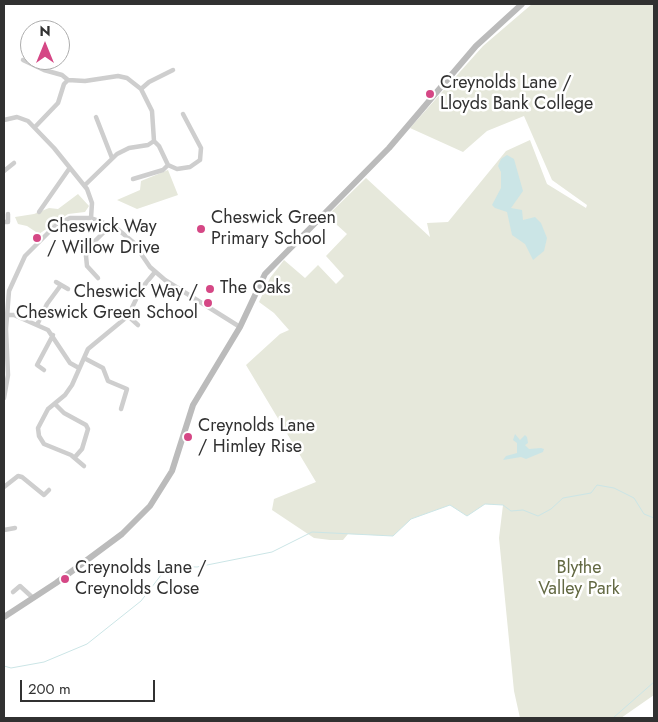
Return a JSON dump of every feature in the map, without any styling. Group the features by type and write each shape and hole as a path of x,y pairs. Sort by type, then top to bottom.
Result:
{"street":[{"path":"4,617 56,583 122,534 150,506 172,471 193,405 240,327 259,286 274,263 371,167 476,46 522,4"},
{"path":"44,70 62,75 68,80 85,81 118,76 127,78 141,89 152,111 154,141 159,146 168,165 182,169 196,163 201,157 201,148 184,114"},
{"path":"141,89 148,82 173,70"},
{"path":"36,128 58,103 64,84 68,80"},
{"path":"4,120 22,118 36,128 85,185 92,203 90,218"},
{"path":"96,118 112,158"},
{"path":"85,185 112,158 129,148 148,145 154,141"},
{"path":"4,162 9,166"},
{"path":"4,171 14,163"},
{"path":"133,178 163,170 168,165"},
{"path":"39,212 69,168"},
{"path":"4,222 8,222 8,214"},
{"path":"4,398 9,358 6,315 7,291 25,256 44,235 63,220 76,216 108,224 133,242 155,272 240,327"},
{"path":"98,278 87,266 86,256 89,248 104,232 108,224"},
{"path":"84,466 75,457 44,444 39,436 38,428 48,409 72,385 84,358 96,341 128,316 141,289 155,272"},
{"path":"56,282 68,289"},
{"path":"37,325 47,304 61,285"},
{"path":"6,315 14,315 37,325 53,335 70,363 79,368"},
{"path":"128,316 138,325"},
{"path":"44,370 36,365 53,335"},
{"path":"84,358 103,368 108,381 128,392 121,409"},
{"path":"55,404 64,413 86,425 88,429 82,449 75,457"},
{"path":"4,487 18,476 22,477 44,495 49,490"},
{"path":"4,530 15,528"},
{"path":"13,592 20,586 32,598"}],"green space":[{"name":"Blythe Valley Park","path":"532,4 654,4 654,695 621,718 520,718 514,691 499,538 503,505 485,504 467,516 450,505 411,519 393,536 348,534 343,540 314,538 272,510 274,499 316,482 246,365 280,334 289,330 274,313 259,302 270,278 284,260 305,278 318,265 336,284 344,276 326,256 347,234 327,216 366,178 430,237 427,223 448,222 506,151 530,140 547,184 586,208 587,205 552,180 524,116 487,131 463,152 410,128 483,46"},
{"path":"168,170 178,195 137,209 117,200 140,190 141,181"},
{"path":"78,194 89,206 85,212 68,214 39,234 27,226 18,224 15,217 34,214 49,208 58,209"}],"water":[{"path":"507,155 514,159 523,191 511,208 522,210 523,220 535,217 541,223 547,238 544,251 533,260 525,244 512,235 507,212 492,205 501,188 501,172 498,166 501,159"},
{"path":"515,434 520,440 525,435 527,437 528,443 525,445 529,449 541,448 544,449 543,452 526,459 521,457 503,460 506,456 517,453 517,443 513,440"}],"waterway":[{"path":"4,666 11,668 44,662 87,644 141,601 168,566 197,567 272,552 312,532 393,536 411,519 450,505 467,516 485,504 503,505 511,511 523,510 538,516 551,509 563,498 591,493 597,485 614,488 634,498 644,514 654,518"},
{"path":"613,718 654,682"}],"place":[{"name":"Creynolds Lane / Lloyds Bank College","path":"430,94"},
{"name":"Cheswick Green Primary School","path":"201,229"},
{"name":"Cheswick Way / Willow Drive","path":"37,238"},
{"name":"The Oaks","path":"210,289"},
{"name":"Cheswick Way / Cheswick Green School","path":"208,303"},
{"name":"Creynolds Lane / Himley Rise","path":"188,437"},
{"name":"Creynolds Lane / Creynolds Close","path":"65,579"}]}
